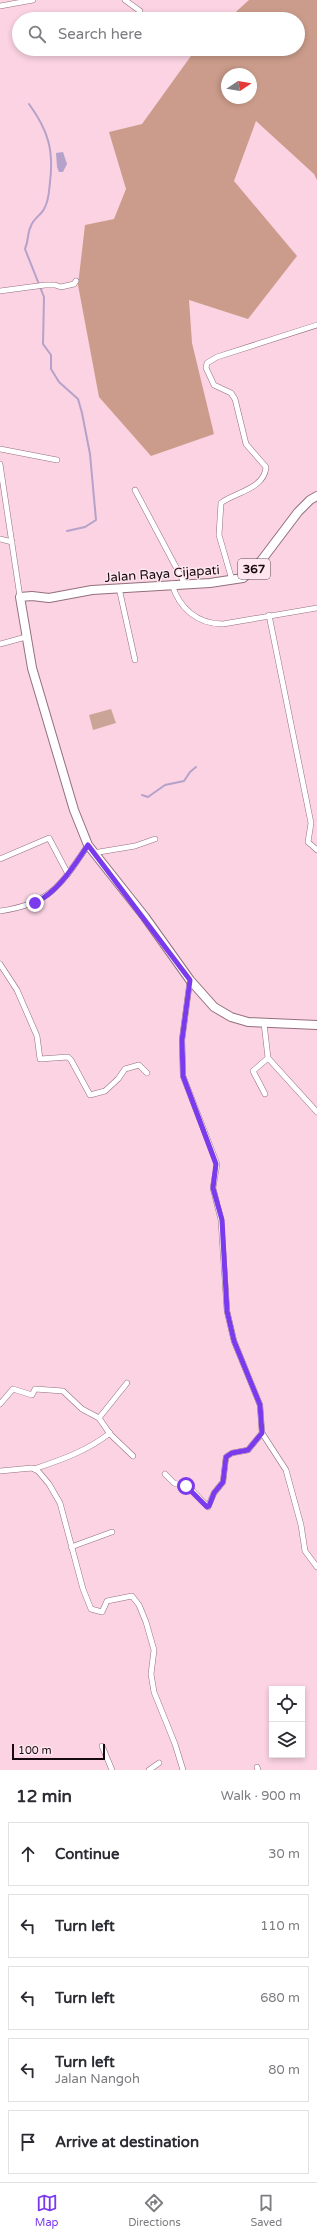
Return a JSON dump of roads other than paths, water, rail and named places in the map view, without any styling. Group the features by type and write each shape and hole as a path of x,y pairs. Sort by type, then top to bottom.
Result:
{"main road":[{"name":"Jalan Raya Cijapati","path":"20,597 32,596 49,598 92,590 120,592 140,585 186,584 243,578 252,572 298,512 310,500 317,496"},
{"path":"20,597 32,668 74,810 88,845 93,853 190,980 207,1000 220,1012 248,1022 317,1025"}],"street":[{"path":"0,6 33,0"},
{"path":"125,0 140,11"},
{"path":"0,291 45,285 61,287 74,284 76,281"},
{"path":"232,580 219,535 220,504 255,484 262,478 266,467 244,438 235,399 232,393 214,385 206,368 207,363 217,357 317,325"},
{"path":"0,449 56,460"},
{"path":"0,464 20,597"},
{"path":"135,490 186,584"},
{"path":"0,539 12,542"},
{"path":"172,584 183,608 212,624 223,624 317,608"},
{"path":"120,592 135,660"},
{"path":"270,615 311,823 308,842 317,850"},
{"path":"0,644 26,637"},
{"path":"0,859 49,838 68,874"},
{"path":"93,853 135,846 155,839"},
{"path":"0,911 26,906 40,900 68,874 88,845"},
{"path":"0,964 17,990 37,1036 40,1059 68,1057 72,1060 89,1094 93,1095 105,1091 118,1079 125,1069 139,1065 148,1073"},
{"path":"190,980 182,1040 183,1076 216,1164 213,1188 222,1220 227,1311 234,1341 260,1405 262,1433 286,1470 301,1525 305,1551 317,1567"},
{"path":"264,1023 268,1058 317,1112"},
{"path":"265,1094 253,1069 266,1062 268,1058"},
{"path":"100,1418 127,1383"},
{"path":"0,1404 13,1389 32,1395 35,1390 64,1391 82,1409 100,1418 110,1433 133,1456"},
{"path":"0,1471 24,1468 34,1469 69,1457 96,1444 110,1433"},
{"path":"165,1474 174,1483 190,1488 208,1507 214,1493 223,1482 226,1457 232,1453 248,1450 262,1433"},
{"path":"34,1469 49,1484 60,1503 82,1589 91,1609 102,1612 107,1602 132,1596 139,1605 154,1650 152,1674 154,1692 175,1744 183,1770"},
{"path":"71,1547 112,1532"},
{"path":"102,1746 112,1770"},
{"path":"149,1770 159,1763"}],"waterway":[{"path":"29,104 41,123 48,141 51,171 47,203 43,211 32,224 25,249 44,297 43,344 51,355 51,369 59,382 78,399 82,413 90,454 96,520 85,527 67,531"},
{"path":"142,795 148,797 165,785 184,781 190,772 196,767"}]}
